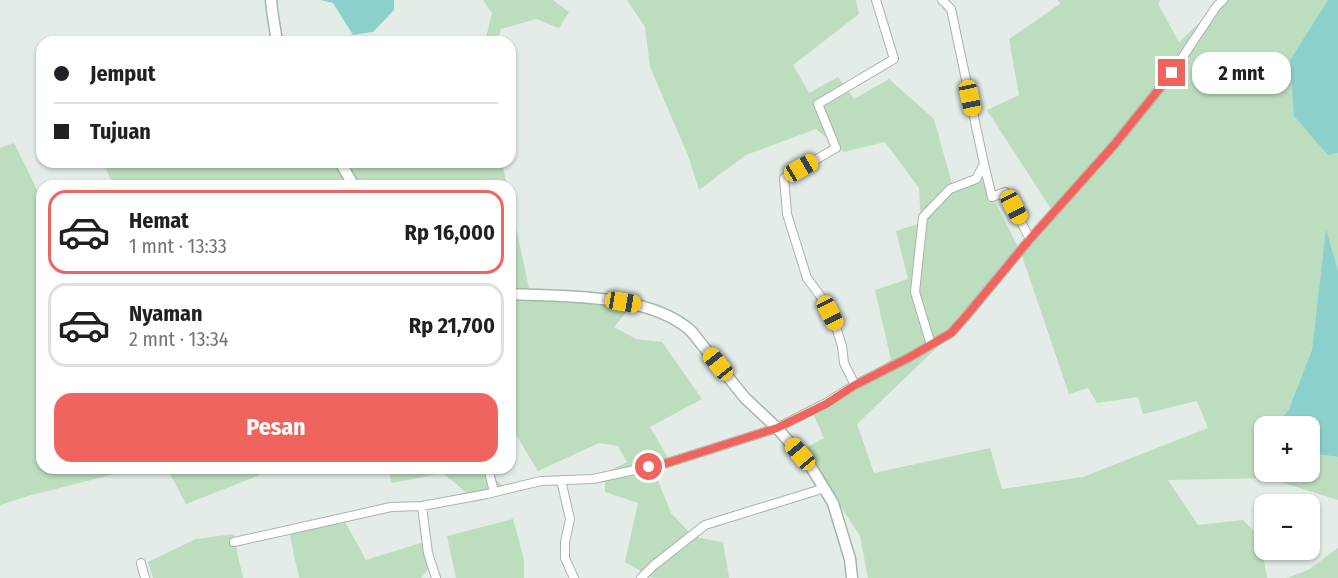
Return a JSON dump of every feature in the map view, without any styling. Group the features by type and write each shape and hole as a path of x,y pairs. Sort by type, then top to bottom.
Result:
{"street":[{"path":"271,0 276,36"},
{"path":"855,385 844,363 842,346 835,324 824,301 807,278 787,214 784,178 836,148 818,104 894,59 876,0"},
{"path":"942,0 951,9 992,197 1005,192 1030,239"},
{"path":"234,542 391,507 422,506 541,481 593,479 667,463 777,428 826,404 855,385 951,333 1121,136 1172,73 1223,0"},
{"path":"931,345 915,292 923,217 950,189 976,179 984,164"},
{"path":"516,294 605,299 641,305 684,324 745,398 777,428 811,467 825,488 833,503 850,559 852,578"},
{"path":"490,474 494,492"},
{"path":"561,480 570,519 565,542 565,558 574,578"},
{"path":"641,578 705,525 825,488"},
{"path":"422,506 428,553 436,578"},
{"path":"141,563 145,578"}],"green space":[{"path":"483,0 553,0 569,12 559,28 536,19 501,29 499,36 486,36 492,13"},
{"path":"627,0 856,0 859,14 793,65 809,93 838,77 854,99 889,79 934,119 953,187 983,178 1019,249 1051,209 987,110 1019,95 1009,39 1060,4 1058,0 1160,0 1158,4 1179,42 1224,0 1328,0 1290,60 1328,155 1338,153 1338,271 1326,231 1312,348 1289,409 1283,416 1254,416 1254,478 1168,480 1198,525 1243,520 1254,531 1254,560 1264,560 1267,578 868,578 860,536 827,486 797,453 824,438 811,409 891,360 875,290 908,279 896,231 921,223 919,188 885,142 844,152 816,129 746,155 699,190 689,158 650,67 645,27","holes":["1020,250 1069,394 1088,388 1097,403 1138,397 1143,414 1197,401 1208,428 1083,477 1002,489 990,448 874,473 857,424 952,333"]},
{"path":"14,143 36,188 36,474 114,474 0,505 0,148"},
{"path":"106,168 503,168 506,180 111,180"},
{"path":"516,227 530,293 638,298 614,327 636,339 662,342 702,399 650,427 671,463 655,473 671,513 694,537 723,542 729,578 653,578 625,562 638,503 605,492 605,473 627,462 618,446 599,443 538,471 516,435"},
{"path":"1320,454 1338,457 1338,500 1281,482 1320,482"},
{"path":"170,474 260,474 260,475 186,504"},
{"path":"389,474 438,474 392,483"},
{"path":"444,474 490,474 504,487 468,494"},
{"path":"513,519 524,560 524,578 456,578 447,536"},
{"path":"344,520 366,560 424,542 429,568 421,578 299,578 289,531"},
{"path":"233,534 243,578 153,578 148,562 196,539"},
{"path":"1338,548 1338,578 1287,578 1308,570"}],"water":[{"path":"320,0 394,0 394,10 373,32 353,35 333,3"},
{"path":"1328,0 1338,0 1338,153 1328,155 1294,116 1290,60"},
{"path":"1326,229 1338,271 1338,457 1320,454 1320,416 1283,416 1289,409 1312,349"}],"route":[{"path":"649,467 777,428 826,404 855,385 951,333 1030,239 1114,145 1172,73"}]}
